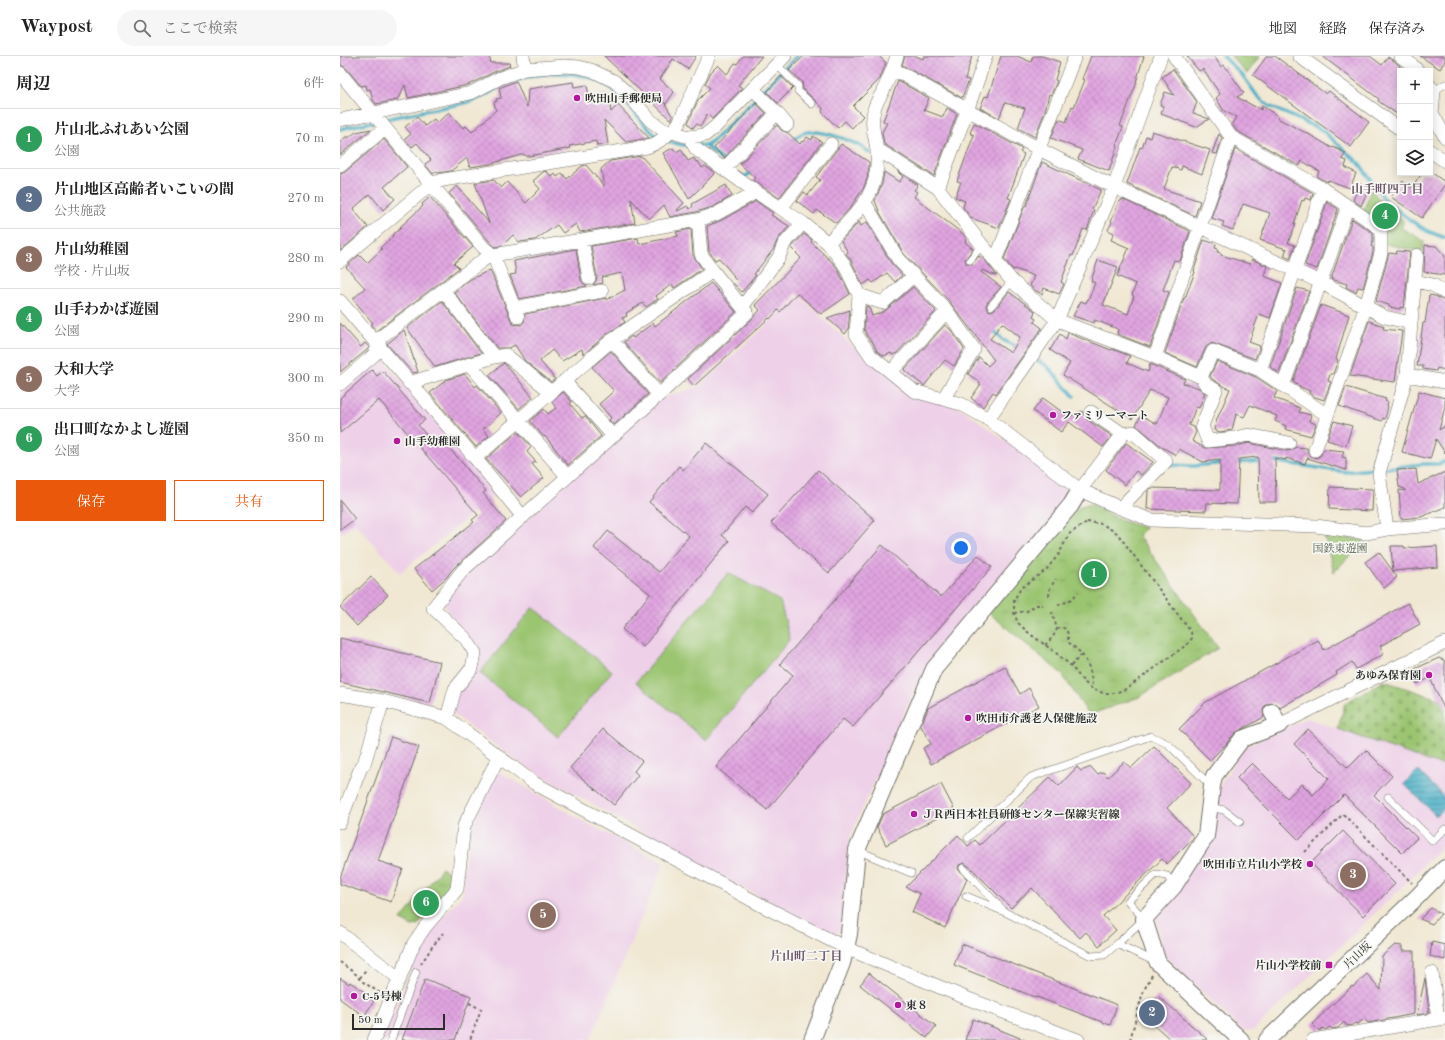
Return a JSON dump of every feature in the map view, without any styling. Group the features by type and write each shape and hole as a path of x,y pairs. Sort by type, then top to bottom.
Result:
{"street":[{"path":"523,56 525,69"},
{"path":"340,261 431,184 443,180 647,147 660,142 672,132 679,123 710,56"},
{"path":"828,243 865,203 876,181 878,167 877,149 872,128 874,109 893,69 897,56"},
{"path":"938,188 968,111 986,56"},
{"path":"995,261 1075,56"},
{"path":"988,419 1057,320 1114,187 1161,56"},
{"path":"1174,56 1231,137 1323,189 1381,229 1381,253 1366,306 1315,450"},
{"path":"1299,56 1397,127"},
{"path":"1400,56 1415,68"},
{"path":"692,142 711,131 758,94 781,63"},
{"path":"340,120 379,120 471,93 500,78 525,69 551,66 574,66 604,75 622,87 650,120 657,126 692,142 724,169 804,224 828,243 844,264 859,295 856,334 871,356 914,391 961,404 988,419 1080,490 1151,520 1316,526 1366,534 1387,529 1445,524"},
{"path":"893,69 1039,149 1114,187 1320,282 1385,317 1411,323"},
{"path":"340,73 483,247 494,255 517,312 602,291"},
{"path":"758,94 787,125"},
{"path":"1432,104 1432,113 1445,137"},
{"path":"724,169 777,113"},
{"path":"340,166 379,120"},
{"path":"1155,357 1231,137"},
{"path":"781,208 831,144"},
{"path":"877,149 938,188 1012,281 1057,320 1155,357 1201,377 1206,385 1216,390 1202,426 1208,441 1249,435 1289,443"},
{"path":"1433,153 1445,162"},
{"path":"1260,370 1323,189"},
{"path":"340,384 375,354 381,336 482,260 494,255 698,220 716,214 756,192"},
{"path":"865,203 898,259 947,311 974,349 942,399"},
{"path":"1283,386 1348,206"},
{"path":"447,718 455,689 472,668 475,653 466,639 433,608 463,570 659,395 747,313 743,306 712,271 701,254 698,220"},
{"path":"743,306 778,257 784,244 804,224"},
{"path":"582,240 589,278"},
{"path":"1387,529 1379,473 1407,375 1418,255"},
{"path":"475,458 612,340 712,271"},
{"path":"859,295 883,303 913,276"},
{"path":"1415,281 1433,285 1445,294"},
{"path":"443,290 494,357"},
{"path":"340,301 475,458 522,517"},
{"path":"891,372 947,311"},
{"path":"612,340 659,395"},
{"path":"1201,377 1212,351 1260,370 1327,415"},
{"path":"409,383 469,364 506,355 551,392"},
{"path":"469,364 567,476"},
{"path":"1407,375 1445,382"},
{"path":"564,381 613,436"},
{"path":"1091,412 1122,434"},
{"path":"812,1040 842,963 846,948 849,934 857,850 934,669 1071,506 1080,490 1122,434 1133,432 1166,461 1120,508"},
{"path":"1241,1040 1158,963 1144,919 1174,886 1206,836 1214,776 1242,739 1275,719 1445,644"},
{"path":"340,694 383,701 447,718 534,782 763,906 846,948 966,998 1078,1040"},
{"path":"340,822 361,767 364,764 383,701"},
{"path":"374,1040 414,944 425,927 457,889 464,826 500,756"},
{"name":"片山坂","path":"1267,1040 1417,897 1445,868"},
{"path":"340,933 400,979"},
{"path":"1313,1040 1345,1038 1441,1018 1432,973"}],"lane":[{"path":"781,63 787,74 798,86 798,91 812,104"},
{"path":"1433,89 1445,84"},
{"path":"970,260 982,245"},
{"path":"991,306 1012,281"},
{"path":"968,838 1031,777 1151,736 1168,744 1212,786"},
{"path":"1388,797 1433,841 1445,829"},
{"path":"1209,807 1224,810 1240,822"},
{"path":"857,850 911,873"},
{"path":"963,868 1005,912"},
{"path":"966,896 1005,912 1091,956 1104,955 1144,919 1128,901 1156,874 1167,876 1174,886"},
{"path":"1116,944 1158,963"},
{"path":"391,1040 416,972"}],"path":[{"path":"1087,522 1102,524 1117,533 1191,632 1192,638 1189,643 1126,689 1115,693 1103,693 1092,689 1056,652 1030,634 1018,623 1014,613 1014,600 1021,588 1046,570 1059,554 1069,534 1087,522"},
{"path":"1049,596 1050,588 1056,579"},
{"path":"1058,605 1074,598 1078,592"},
{"path":"1014,613 1027,611 1036,605 1043,605"},
{"path":"1045,645 1053,637 1057,629 1052,612"},
{"path":"1057,629 1062,627 1066,628 1068,642 1082,654 1088,663 1092,676 1092,689"},
{"path":"1071,666 1082,654"},
{"path":"1304,852 1343,814 1412,883"},
{"path":"416,972 443,933"},
{"path":"340,962 357,975 360,980 391,1001"},
{"path":"1130,1040 1143,992 1158,963"},
{"path":"354,979 357,975"},
{"path":"469,1003 481,1009 470,1040"}],"shaded area":[{"path":"798,296 867,359 965,411 1065,485 1066,501 920,677 850,837 841,929 836,935 694,863 632,826 524,766 453,714 458,693 476,671 458,628 444,605 466,573 662,398 698,387"},
{"name":"山手幼稚園","path":"378,357 382,358 497,493 400,573 355,523 343,533 340,530 340,389"},
{"name":"吹田市立片山小学校","path":"1307,718 1437,764 1445,764 1445,843 1404,885 1254,1030 1244,1032 1163,954 1156,917 1180,889 1215,794 1243,748"},
{"path":"498,771 585,822 664,863 590,1040 382,1040 427,933 462,896 465,884 463,876 470,831"}],"green space":[{"path":"1231,56 1260,56 1247,74"},
{"path":"1371,189 1382,203 1404,221 1401,228 1424,241 1423,252 1386,244 1364,210"},
{"path":"1091,504 1122,521 1146,528 1138,535 1218,648 1139,697 1089,715 1062,674 989,613 1078,508"},
{"name":"国鉄東遊園","path":"1324,535 1365,540 1334,572"},
{"path":"728,573 780,601 790,639 706,740 636,682"},
{"path":"533,607 612,671 558,737 480,673"},
{"path":"1384,681 1445,701 1445,764 1437,764 1338,729 1345,703"},
{"path":"442,868 451,874 451,886 418,925 412,926 401,920"}],"water":[{"path":"1418,770 1445,798 1445,808 1436,816 1404,784"}],"building":[{"path":"340,56 489,56 491,63 509,63 510,66 496,71 468,85 408,98 405,85 397,100 376,104 373,100 370,89 367,90 366,85 361,86 346,68 341,65"},
{"path":"604,56 696,56 688,69 673,59 660,79 674,92 666,104 664,102 673,117 671,120"},
{"path":"743,56 762,56 738,85 742,88 712,119 707,114 701,126 696,124 693,128 688,123 698,100 710,88 705,84 711,72 718,65 727,74 735,63 737,64"},
{"path":"804,56 879,56 886,63 880,79 853,106 863,116 852,128 845,121 838,128 822,112 823,108 803,89 802,82 789,70"},
{"path":"905,56 916,56 923,59 924,56 972,56 965,79 969,80 962,98 902,65"},
{"path":"1001,56 1017,56 1031,62 1033,56 1042,56 1060,62 1055,80 1057,81 1051,95 1049,94 1045,111 1035,137 1018,128 1025,108 1005,103 999,118 980,108 985,96 988,97"},
{"path":"1091,56 1144,56 1137,82 1120,126 1123,127 1109,171 1078,159 1082,150 1051,138 1059,119 1066,122 1072,106 1074,107 1085,80 1082,79"},
{"path":"1187,56 1214,56 1221,67 1224,65 1244,93 1237,97 1261,110 1262,106 1278,116 1277,118 1332,148 1333,147 1346,153 1342,159 1347,161 1345,167 1356,173 1350,188 1328,180 1327,182 1317,177 1319,171 1302,161 1299,166 1237,131 1232,124 1236,117 1224,111 1216,98 1220,94 1203,69 1199,71"},
{"path":"1267,56 1275,56 1326,94 1329,91 1369,122 1351,147 1253,75"},
{"path":"1322,56 1370,56 1382,65 1388,57 1394,61 1400,66 1400,68 1397,68 1397,114 1378,101 1379,99"},
{"path":"1420,56 1445,56 1445,61 1440,69"},
{"path":"1173,69 1197,102 1193,113 1209,119 1196,127 1161,114 1163,106 1160,105 1165,92 1174,95 1162,77"},
{"path":"781,76 793,88 778,103 767,92"},
{"path":"516,81 527,107 528,89 573,82 574,87 587,85 589,96 608,94 611,112 618,105 649,138 626,142 604,120 608,144 597,146 596,141 569,146 571,148 529,156 525,156 524,154 490,164 470,167 467,158 451,171 438,173 437,171 433,174 425,164 431,160 417,143 412,147 405,139 411,134 405,127 417,117 425,126 434,119 437,123 449,112 463,128 466,126 472,132 496,110 494,102 497,101 496,99 501,98 499,88"},
{"path":"898,81 929,98 924,110 943,117 947,108 957,114 934,176 884,144 882,132 887,123 883,121"},
{"path":"756,103 766,113 724,158 714,148"},
{"path":"974,123 1022,149 1020,152 1024,154 1008,198 1011,199 999,228 971,218 963,207 965,201 955,197 961,182 957,181 974,135 970,133"},
{"path":"777,125 781,130 788,133 800,144 807,137 812,140 813,136 822,142 779,198 753,180 755,178 740,164"},
{"path":"371,129 340,155 340,142 347,136 348,138 356,132"},
{"path":"1152,131 1210,150 1202,174 1182,166 1181,170 1172,167 1164,189 1200,201 1195,216 1127,184 1140,147 1142,148 1146,136 1150,138"},
{"path":"1219,134 1222,138 1217,154 1212,153"},
{"path":"384,139 407,167 384,187 395,199 383,210 370,194 353,209 368,227 340,251 340,174 345,172"},
{"path":"841,144 869,162 869,167 867,179 863,189 850,208 836,223 817,210 814,214 797,201 804,192 808,195 820,180 816,177"},
{"path":"673,148 676,152 681,149 688,161 694,158 696,162 698,161 702,168 705,166 715,173 689,199 663,153"},
{"path":"1235,149 1313,193 1311,200 1305,198 1304,201 1302,200 1294,224 1296,224 1288,243 1295,245 1290,259 1284,256 1287,248 1286,249 1260,240 1270,213 1243,204 1233,230 1222,226 1224,222 1211,218"},
{"path":"641,156 684,203 677,210 678,211 687,206 690,209 693,206 692,204 726,185 732,196 713,207 670,217 664,205 649,219 631,199 635,223 580,232 576,224 563,233 557,225 535,240 519,242 513,235 503,245 495,247 449,193 457,186 489,223 475,183 494,180 501,188 507,182 526,203 540,189 533,181 543,172 546,171 552,177 555,174 557,177 562,173 567,179 582,166 586,165 604,186 601,169 610,161"},
{"path":"1042,162 1101,190 1092,209 1094,210 1087,230 1083,229 1073,256 1071,255 1061,282 1064,284 1059,294 1044,288 1042,294 1036,291 1030,286 1034,276 1015,269 1013,270 1004,259"},
{"path":"897,171 918,185 914,190 917,192 914,197 962,233 966,238 965,242 973,249 965,259 967,264 972,264 979,256 985,260 997,276 982,270 981,272 1001,287 987,303 986,306 988,310 991,311 995,309 1009,292 1035,311 1033,317 1036,319 1034,322 1042,328 996,394 993,392 983,407 971,398 981,384 979,384 980,382 968,374 979,357 988,366 994,360 949,301 904,254 880,213 875,201 882,184 884,172 899,182 903,177","holes":["1002,323 1020,337 1011,353 990,339"]},
{"path":"1433,174 1445,182 1422,218 1391,197 1402,181 1412,188 1420,176 1433,176"},
{"path":"1360,184 1369,188 1361,206 1353,200"},
{"path":"430,197 473,247 454,263 459,268 376,331 371,325 373,323 353,299 365,288 346,267 359,255 367,263 382,249 380,248 393,236 392,235 423,206 422,204"},
{"path":"1122,199 1190,231 1180,261 1174,260 1163,290 1169,292 1150,347 1117,334 1118,329 1095,320 1094,323 1073,316 1081,301 1086,303 1088,300 1095,283 1091,281 1098,260 1118,267 1103,305 1128,314 1136,284 1117,276 1129,248 1111,240 1114,233 1108,230 1119,201"},
{"path":"756,201 773,213 771,215 789,226 778,239 773,250 754,274 756,275 742,292 733,283 736,280 733,277 734,276 719,258 715,260 709,251 707,226 720,221"},
{"path":"1327,202 1338,209 1317,269 1305,265"},
{"path":"1352,219 1373,233 1373,241 1371,246 1373,247 1373,252 1363,288 1358,287 1356,292 1346,287 1347,284 1331,279"},
{"path":"859,222 861,226 867,222 891,263 902,275 895,282 887,273 873,283 870,280 863,285 851,260 846,254 848,252 841,241"},
{"path":"691,229 693,255 702,269 674,288 672,284 656,296 658,299 646,307 643,303 626,313 627,316 622,318 625,322 607,334 585,353 583,354 582,349 562,361 552,350 540,361 555,379 551,382 525,361 515,345 509,348 497,348 454,292 471,279 490,270 513,324 521,325 524,322 525,314 606,298 606,300 625,290 622,273 602,277 603,283 593,285 597,277 591,246 638,238 639,244 678,236 676,232"},
{"path":"804,234 812,240 811,242 837,268 850,294 821,314 797,293 780,312 778,310 770,319 769,318 694,386 688,379 752,319 760,310 755,305 801,258 791,248"},
{"path":"1204,240 1216,244 1215,248 1218,249 1217,252 1221,253 1221,255 1250,264 1252,259 1267,266 1264,276 1282,283 1270,318 1259,314 1249,342 1260,346 1255,359 1212,343 1206,347 1197,367 1165,353 1184,298 1195,272 1195,267"},
{"path":"1425,245 1436,246 1445,256 1445,275 1424,272"},
{"path":"576,249 581,280 587,286 519,299 510,275 516,274 514,261"},
{"path":"1397,251 1410,252 1405,299 1403,308 1400,307 1400,309 1389,307 1389,305 1376,301 1389,253 1396,254"},
{"path":"711,283 736,312 660,383 624,342 632,336 633,338 653,323 655,326"},
{"path":"913,287 936,311 897,353 892,355 891,353 884,356 877,351 864,329 866,306 869,307 872,316 885,311"},
{"path":"1297,288 1309,291 1279,373 1270,367"},
{"path":"1429,295 1445,301 1445,370 1437,368 1436,371 1423,369 1423,366 1417,366 1423,323 1425,323"},
{"path":"442,301 481,353 435,367 407,328"},
{"path":"1321,305 1349,315 1336,359 1338,360 1333,374 1330,374 1328,381 1331,382 1324,400 1315,397 1309,393 1310,391 1293,382"},
{"path":"850,310 848,330 845,334 827,318"},
{"path":"1369,321 1384,326 1383,329 1402,331 1395,382 1350,376"},
{"path":"340,323 361,347 365,343 369,347 340,372"},
{"path":"945,325 951,330 964,349 954,366 945,360 924,386 904,370"},
{"path":"404,330 418,372 413,373 387,344"},
{"path":"1068,333 1130,356 1127,363 1148,372 1150,364 1185,379 1183,383 1199,388 1205,393 1199,408 1196,407 1189,425 1194,427 1196,432 1192,441 1205,448 1235,446 1249,443 1287,451 1296,447 1307,448 1309,455 1316,458 1320,456 1324,449 1344,451 1342,457 1346,458 1346,470 1307,458 1305,464 1286,458 1286,460 1275,458 1276,502 1259,502 1258,457 1239,459 1237,504 1207,503 1206,511 1147,509 1148,491 1151,488 1220,490 1220,460 1203,462 1179,449 1176,455 1162,447 1136,425 1141,415 1157,424 1168,397 1150,390 1132,419 1063,375 1070,363 1050,350 1060,334 1066,339"},
{"path":"611,351 648,394 614,425 609,420 611,418 599,404 614,391 592,367"},
{"path":"1217,361 1256,377 1277,391 1274,398 1300,408 1299,412 1311,415 1309,421 1316,424 1311,436 1285,429 1286,426 1275,421 1277,416 1250,405 1244,417 1236,414 1232,430 1220,432 1214,430 1217,419 1230,389 1212,379 1210,376"},
{"path":"504,363 533,397 519,409 489,375"},
{"path":"372,370 377,376 383,371 425,420 418,425 433,443 440,437 486,491 483,493 506,521 458,564 447,577 432,590 414,569 474,522 472,520 478,515 379,400 340,433 340,398"},
{"path":"465,374 475,387 477,385 501,413 483,429 489,436 476,447 430,393 446,380"},
{"path":"1346,387 1386,399 1385,401 1388,402 1388,407 1385,419 1383,418 1382,421 1339,406"},
{"path":"1419,391 1445,398 1445,407 1439,430 1445,426 1445,453 1436,439 1430,459 1402,452"},
{"path":"563,392 572,402 570,404 582,418 585,416 601,436 568,465 545,436 544,437 530,421 544,409 548,414 556,408 552,402"},
{"path":"1043,398 1069,417 1082,411 1086,419 1112,436 1103,447 1069,422 1061,432 1033,411"},
{"path":"1334,421 1352,426 1346,446 1327,440"},
{"path":"516,433 519,433 531,447 527,452 536,462 532,464 544,478 521,497 486,459"},
{"path":"706,443 768,494 752,513 745,507 722,535 729,541 643,647 622,629 650,594 594,548 608,531 659,572 689,536 649,502 679,466 683,470"},
{"path":"1126,443 1153,462 1141,475 1136,471 1125,485 1106,470"},
{"path":"1416,469 1418,484 1445,472 1445,507 1421,517 1401,519 1399,490 1405,491 1405,489 1399,487 1397,470"},
{"path":"818,470 875,520 829,573 771,523"},
{"path":"1330,487 1373,489 1372,511 1329,509"},
{"path":"340,500 355,519 340,530"},
{"path":"882,545 941,597 978,555 992,567 853,727 843,719 767,810 716,767 793,675 780,664"},
{"path":"1391,546 1404,546 1404,548 1437,546 1438,567 1393,571"},
{"path":"1379,552 1397,577 1384,588 1365,562"},
{"path":"371,577 388,595 357,626 340,607"},
{"path":"1408,603 1420,624 1380,646 1384,654 1356,669 1352,662 1336,672 1337,675 1280,708 1277,704 1267,704 1263,711 1264,717 1235,733 1210,760 1179,729 1206,702 1318,640 1324,650"},
{"path":"340,638 440,662 430,703 340,682"},
{"name":"あゆみ保育園","path":"1439,658 1445,661 1445,711 1430,678 1417,684 1410,671"},
{"name":"吹田市介護老人保健施設","path":"1005,666 1020,694 1029,688 1039,706 931,764 923,748 931,744 921,726 928,708"},
{"path":"603,729 642,761 634,771 638,775 614,805 570,768"},
{"path":"1308,729 1348,768 1366,750 1392,776 1374,795 1417,838 1402,853 1344,795 1299,840 1237,778 1252,763 1287,798 1302,784 1313,795 1329,779 1294,744"},
{"path":"391,737 419,747 378,861 403,869 391,902 340,884 340,878"},
{"path":"1154,746 1191,783 1167,808 1194,837 1167,864 1162,859 1103,916 1116,930 1099,946 1086,932 1080,938 1032,888 1011,908 971,868 964,863 959,865 958,869 967,879 945,928 912,912 920,894 906,887 958,835 968,846 975,840 980,845 1050,777 1059,786 1077,767 1081,771 1091,767 1097,774 1103,772 1108,777 1124,762 1131,768"},
{"name":"ＪＲ西日本社員研修センター保線実習線","path":"941,784 954,809 886,845 877,827 883,814"},
{"path":"1343,831 1395,884 1363,916 1311,863"},
{"path":"1431,908 1441,914 1432,924 1420,919"},
{"path":"1432,942 1445,945 1445,960 1430,956"},
{"path":"962,944 1117,1005 1110,1025 954,965"},
{"path":"1395,945 1402,946 1402,951 1414,951 1414,1014 1368,1023 1364,1019 1358,1024 1355,1023 1347,1026 1344,1022 1338,1028 1332,1029 1330,1027 1325,1030 1323,1028 1319,1031 1312,1024 1352,986 1353,987 1367,974 1381,990 1382,956"},
{"name":"東８","path":"869,973 936,1026 927,1038 860,985"},
{"name":"C-5号棟","path":"340,978 349,984 350,982 369,995 367,997 374,1001 364,1016 340,999"},
{"path":"1425,978 1429,1013 1417,1015"},
{"path":"425,979 471,996 455,1040 402,1040"},
{"path":"1158,996 1208,1040 1171,1040 1143,1015 1144,1011"},
{"path":"973,1019 1025,1040 965,1040"}],"waterway":[{"path":"761,92 797,56"},
{"path":"1223,56 1243,76 1258,97 1269,106 1322,130 1359,163 1385,200 1410,220 1427,231 1445,238"},
{"path":"382,120 479,99 504,85 528,77 541,74 568,73 594,79 612,89 656,136"},
{"path":"697,145 706,146 712,142 757,97"},
{"path":"340,129 376,121"},
{"path":"791,142 807,132 822,133 849,141 870,153"},
{"path":"670,142 689,145"},
{"path":"706,146 722,160"},
{"path":"742,175 745,177 753,171"},
{"path":"991,329 1003,340 1019,348"},
{"path":"1038,361 1047,366 1074,396"},
{"path":"1234,463 1262,461"},
{"path":"1272,461 1345,472 1372,469"},
{"path":"1386,468 1422,464 1439,464 1445,461"},
{"path":"1172,465 1194,466 1224,463"}],"place":[{"name":"吹田山手郵便局","path":"577,98"},
{"name":"山手わかば遊園","path":"1385,216"},
{"name":"ファミリーマート","path":"1053,415"},
{"name":"山手幼稚園","path":"397,441"},
{"name":"片山北ふれあい公園","path":"1094,574"},
{"name":"あゆみ保育園","path":"1429,675"},
{"name":"吹田市介護老人保健施設","path":"968,718"},
{"name":"ＪＲ西日本社員研修センター保線実習線","path":"914,814"},
{"name":"吹田市立片山小学校","path":"1310,864"},
{"name":"片山幼稚園","path":"1353,875"},
{"name":"出口町なかよし遊園","path":"426,903"},
{"name":"大和大学","path":"543,915"},
{"name":"片山小学校前","path":"1329,965"},
{"name":"C-5号棟","path":"354,996"},
{"name":"東８","path":"898,1005"},
{"name":"片山地区高齢者いこいの間","path":"1152,1013"}],"district":[{"name":"山手町四丁目","path":"1387,189"},
{"name":"片山町二丁目","path":"806,956"}]}
